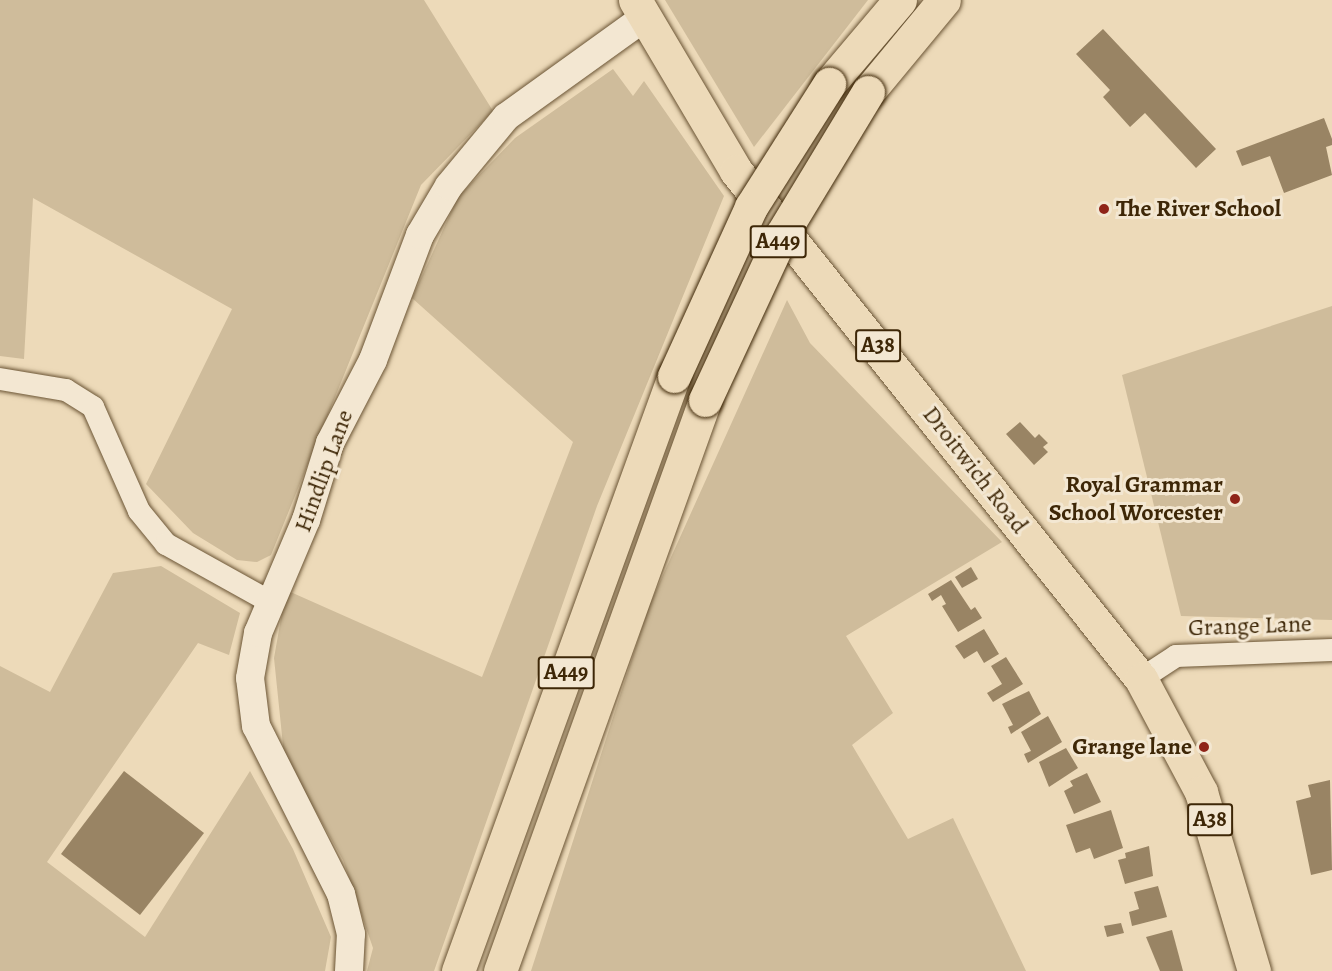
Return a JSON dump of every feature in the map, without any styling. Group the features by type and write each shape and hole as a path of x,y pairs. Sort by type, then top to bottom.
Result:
{"main road":[{"name":"A449","path":"458,971 674,376 751,207 829,84 900,0"},
{"name":"A449","path":"500,971 705,400 782,234 867,92 944,0"},
{"name":"Droitwich Road","path":"640,8 736,171 1141,679 1202,792 1254,971"}],"street":[{"name":"Hindlip Lane","path":"350,971 351,934 342,894 256,726 250,678 258,633 306,520 330,443 373,360 420,235 449,186 506,117 640,8"},
{"path":"0,379 66,390 93,407 139,511 166,544 270,602"},
{"name":"Grange Lane","path":"1141,679 1176,656 1332,650"}],"shaded area":[{"path":"0,0 424,0 493,111 421,185 271,555 257,562 237,560 193,533 146,484 232,309 33,198 24,359 0,356"},
{"path":"665,0 868,0 754,147"},
{"path":"613,69 633,96 644,81 724,196 597,506 434,971 367,971 373,948 343,860 284,755 274,658 286,590 482,677 573,442 412,298 458,197 515,138"},
{"path":"787,300 810,343 1002,542 846,636 893,713 852,745 908,839 953,818 1026,971 531,971 649,606"},
{"name":"Royal Grammar School Worcester","path":"1332,306 1332,620 1181,616 1122,375"},
{"path":"161,566 240,613 229,655 198,643 47,862 145,937 250,771 293,849 331,937 325,971 0,971 0,666 50,692 113,573"}],"building":[{"path":"1103,29 1216,149 1196,168 1145,113 1130,127 1103,97 1110,90 1076,54"},
{"path":"1324,118 1332,139 1332,145 1326,147 1332,175 1284,193 1270,156 1242,166 1236,151"},
{"path":"1020,422 1035,438 1039,434 1048,443 1043,447 1048,452 1034,465 1006,434"},
{"path":"971,567 978,579 962,588 955,577"},
{"path":"951,580 971,610 975,607 982,618 958,632 942,606 946,604 941,595 932,601 928,594"},
{"path":"984,629 999,654 984,663 977,651 964,659 955,646"},
{"path":"1006,657 1023,684 993,702 987,693 1002,684 991,666"},
{"path":"1029,691 1041,714 1011,734 1008,727 1013,725 1002,704"},
{"path":"1048,716 1062,742 1028,763 1024,754 1031,751 1021,732"},
{"path":"1066,748 1078,768 1049,787 1039,762"},
{"path":"124,771 204,833 140,915 61,854"},
{"path":"1087,773 1101,802 1074,814 1064,791 1073,786 1070,781"},
{"path":"1330,780 1332,870 1311,875 1296,801 1311,797 1308,785"},
{"path":"1111,810 1123,848 1094,859 1090,848 1076,853 1066,825"},
{"path":"1149,846 1153,876 1125,884 1118,860 1126,858 1125,853"},
{"path":"1158,886 1167,917 1132,926 1129,912 1139,909 1134,892"},
{"path":"1121,923 1124,933 1107,937 1104,926"},
{"path":"1172,930 1183,971 1160,971 1146,937"}],"place":[{"name":"The River School","path":"1104,209"},
{"name":"Royal Grammar School Worcester","path":"1235,499"},
{"name":"Grange lane","path":"1204,747"}]}
